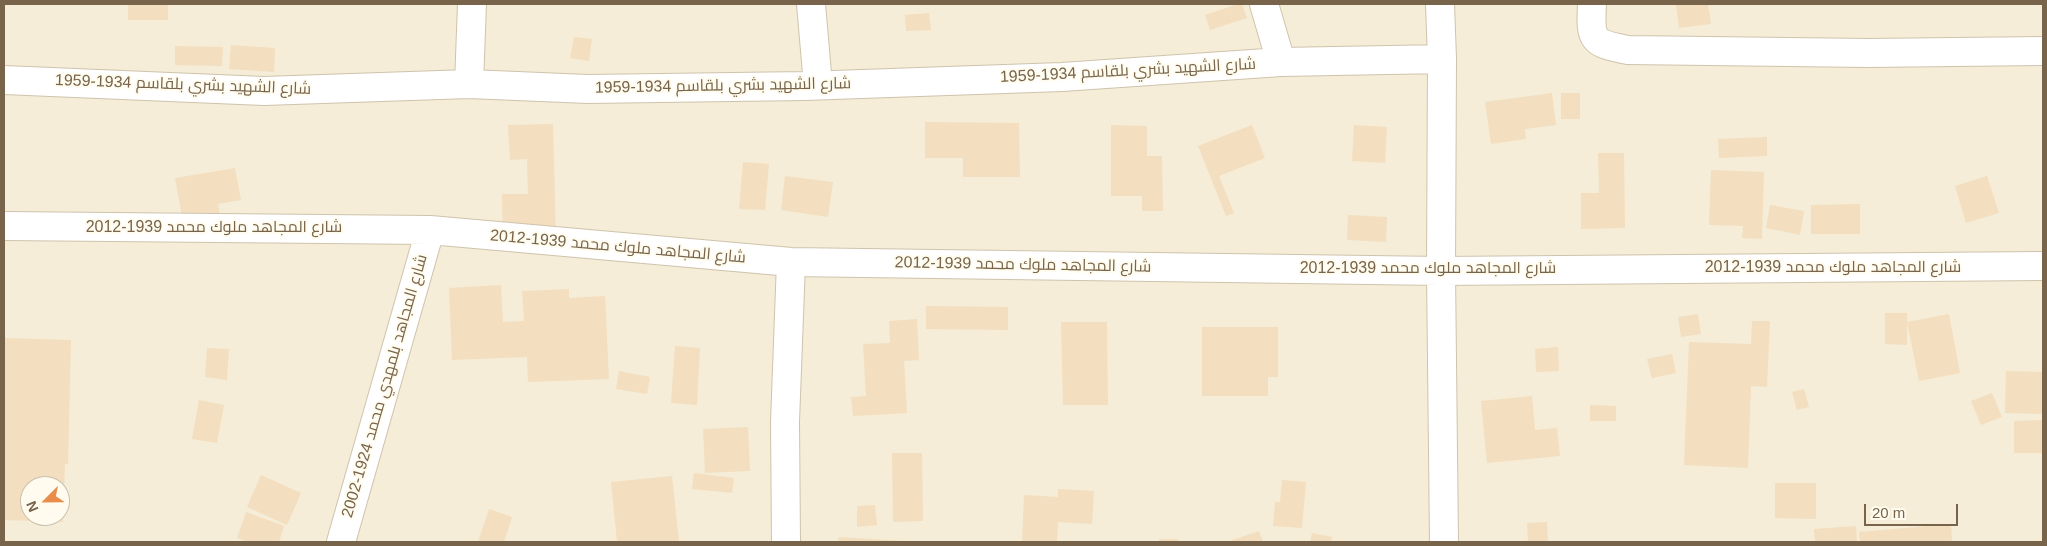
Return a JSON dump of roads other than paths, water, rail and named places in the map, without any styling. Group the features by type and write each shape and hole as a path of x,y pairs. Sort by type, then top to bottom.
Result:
{"street":[{"path":"469,84 472,4"},
{"path":"810,4 818,85"},
{"path":"1264,4 1281,62"},
{"path":"1440,4 1442,59 1441,271 1444,542"},
{"path":"1592,4 1591,30 1593,36 1604,45 1628,50 1868,53 2043,52"},
{"name":"شارع الشهيد بشري بلقاسم 1934-1959","path":"4,80 264,91 469,84 588,89 818,85 1062,77 1281,62 1442,59"},
{"name":"شارع المجاهد ملوك محمد 1939-2012","path":"4,226 430,230 791,262 1441,271 2043,266"},
{"name":"شارع المجاهد بلمهدي محمد 1924-2002","path":"341,542 430,230"},
{"path":"786,542 785,422 791,262"}]}
